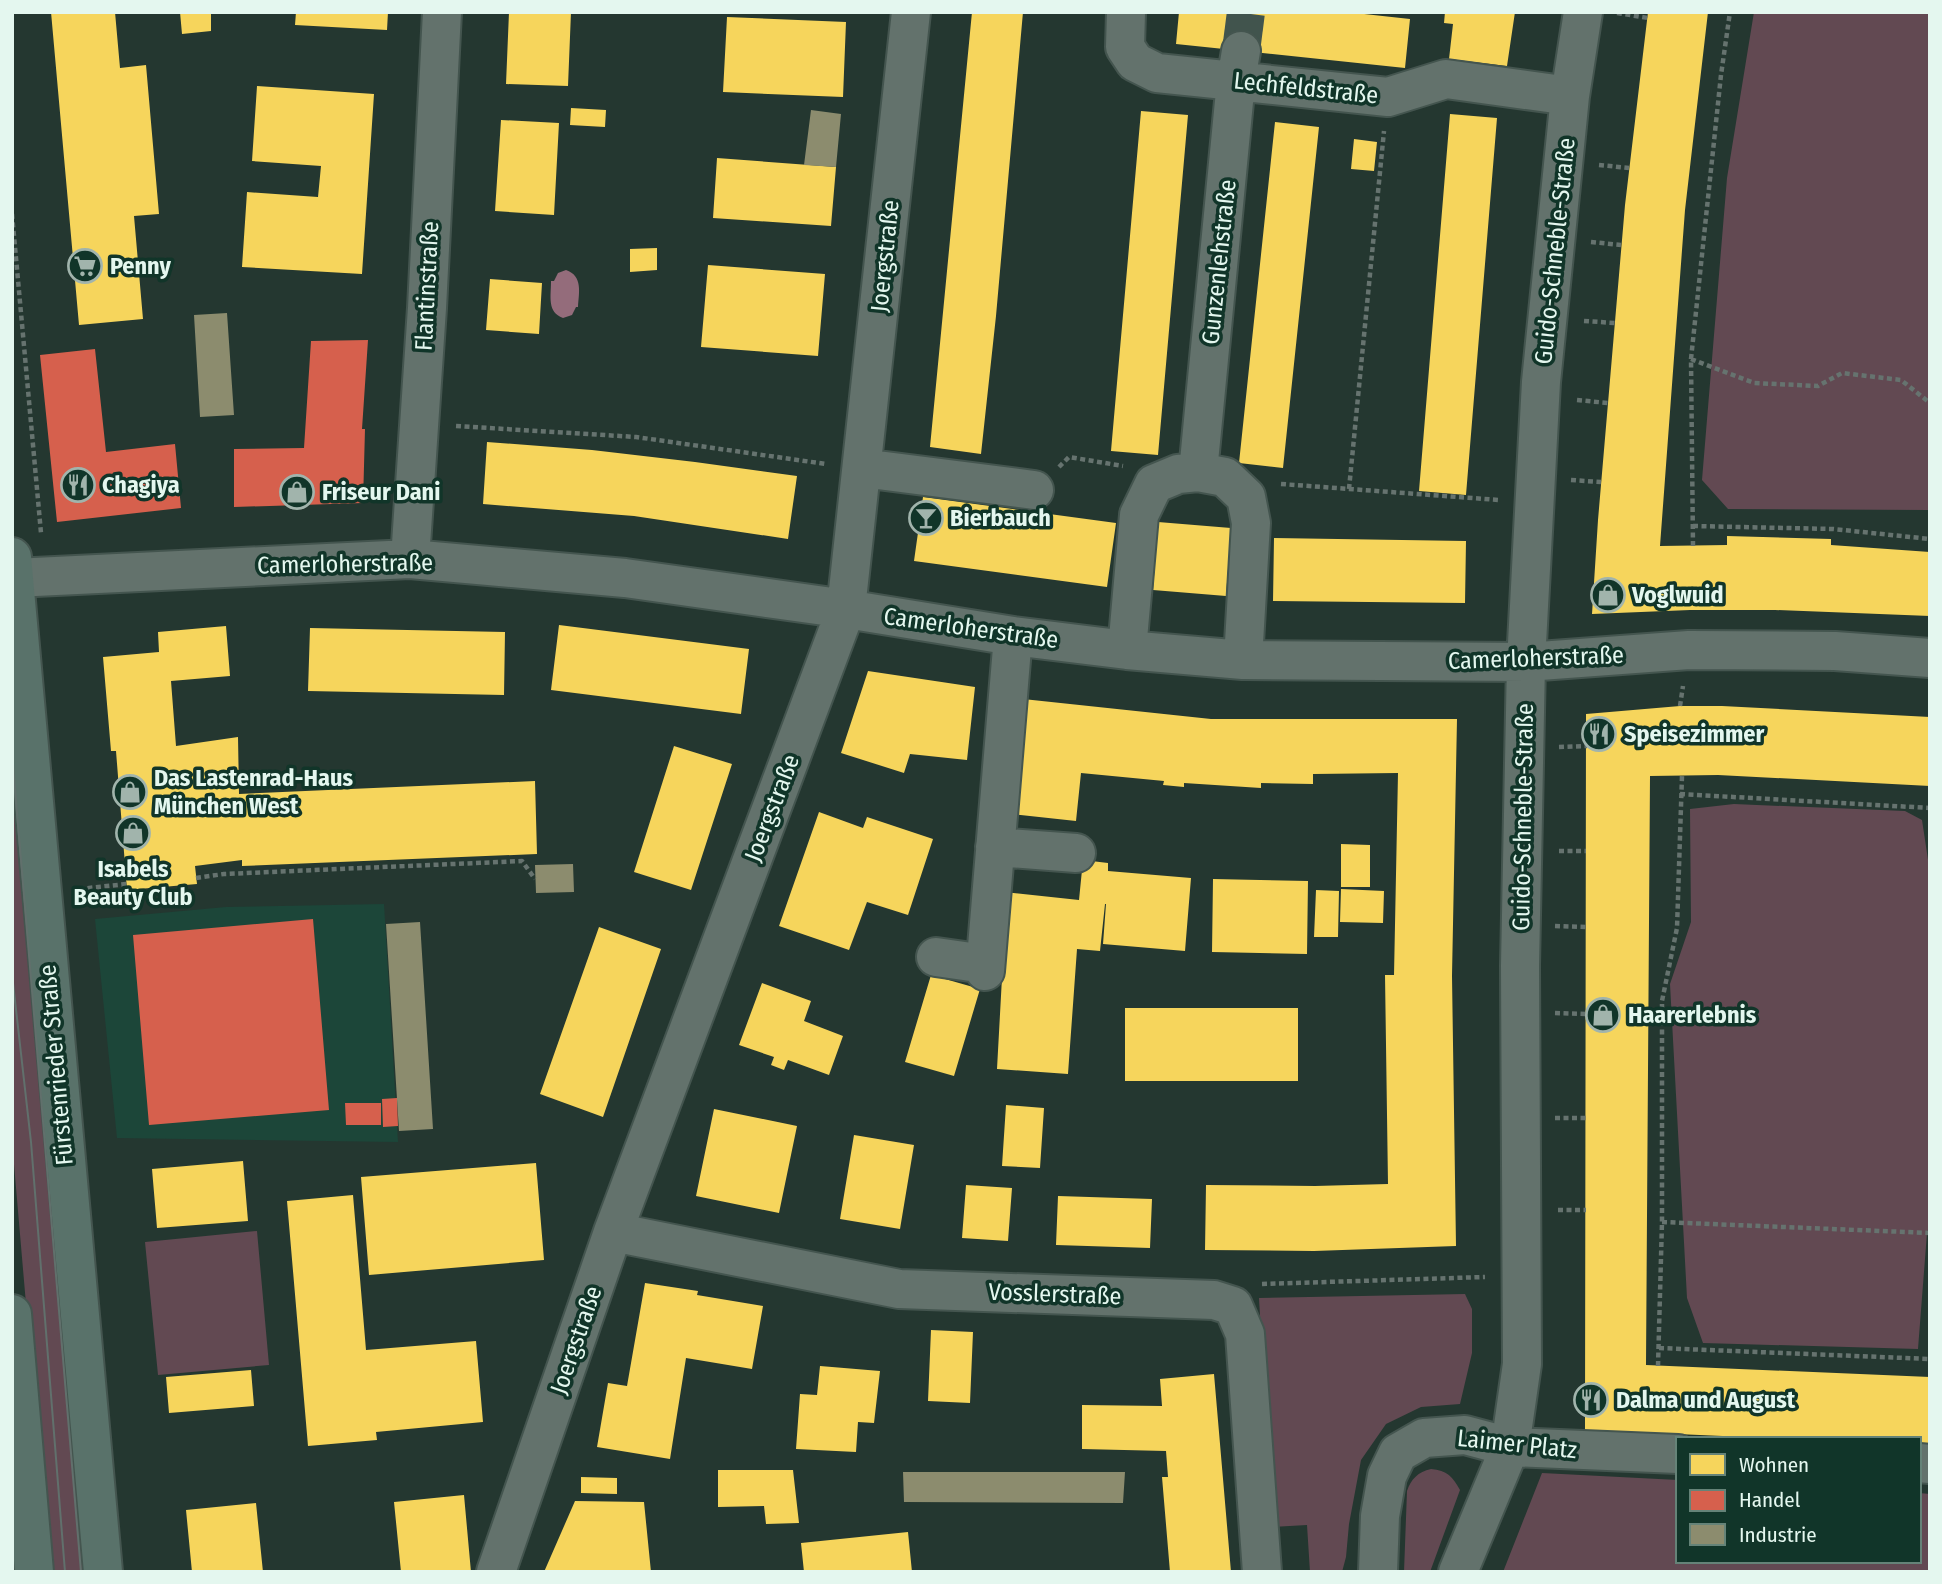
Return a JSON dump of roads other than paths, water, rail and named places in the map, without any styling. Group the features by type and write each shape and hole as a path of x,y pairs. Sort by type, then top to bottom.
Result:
{"main road":[{"name":"Fürstenrieder Straße","path":"24,571 103,1572"},
{"path":"12,1314 34,1572"}],"street":[{"name":"Flantinstraße","path":"410,559 442,12"},
{"name":"Joergstraße","path":"496,1572 613,1232 846,609 911,12"},
{"name":"Lechfeldstraße","path":"1126,12 1125,47 1135,62 1157,73 1239,66 1388,97 1446,79 1570,96"},
{"name":"Guido-Schneble-Straße","path":"1458,1572 1510,1447 1522,1364 1520,966 1526,662 1542,382 1570,96 1583,12"},
{"name":"Gunzenlehstraße","path":"1198,472 1239,66"},
{"path":"862,468 1034,490"},
{"path":"1127,650 1139,515 1154,484 1178,474 1198,472 1225,477 1246,497 1251,523 1243,660"},
{"name":"Camerloherstraße","path":"24,571 410,559 625,578 1013,636 1243,660 1526,662 1689,650 1835,651 1930,658"},
{"path":"936,957 985,967 1013,636"},
{"path":"995,847 1076,853"},
{"name":"Vosslerstraße","path":"613,1232 899,1289 1214,1300 1233,1306 1245,1334 1262,1572"},
{"name":"Laimer Platz","path":"1378,1572 1380,1516 1387,1476 1398,1453 1424,1438 1465,1435 1510,1447 1676,1454"}],"tunnel":[{"path":"1241,51 1246,12"}],"tram line":[{"path":"12,753 81,1572"},
{"path":"12,974 31,1142 65,1572"}],"place":[{"name":"Penny","path":"85,266"},
{"name":"Chagiya","path":"78,485"},
{"name":"Friseur Dani","path":"297,492"},
{"name":"Bierbauch","path":"926,518"},
{"name":"Voglwuid","path":"1608,595"},
{"name":"Speisezimmer","path":"1599,734"},
{"name":"Das Lastenrad-Haus München West","path":"130,792"},
{"name":"Isabels Beauty Club","path":"133,833"},
{"name":"Haarerlebnis","path":"1603,1015"},
{"name":"Dalma und August","path":"1591,1400"}]}
